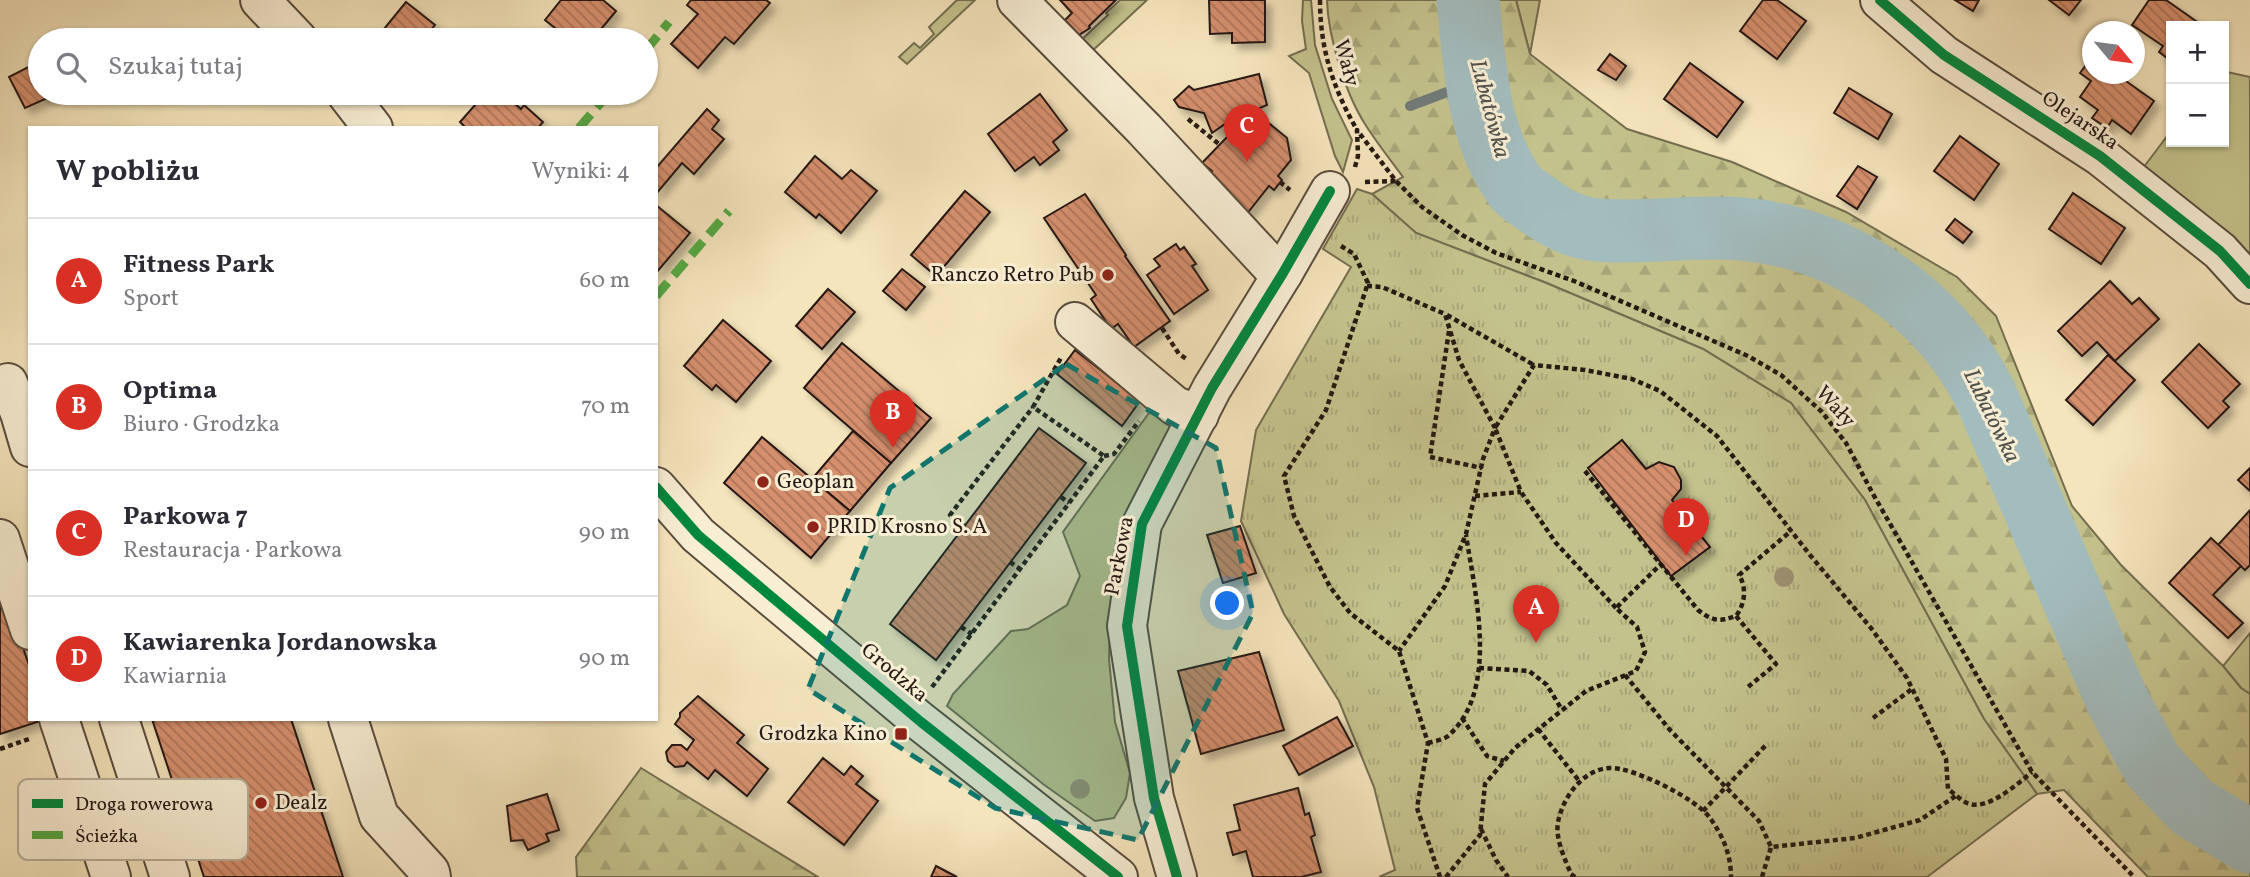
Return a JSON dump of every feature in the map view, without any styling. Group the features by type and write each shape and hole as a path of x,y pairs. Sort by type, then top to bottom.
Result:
{"street":[{"path":"260,0 287,28"},
{"path":"1017,0 1278,271"},
{"name":"Olejarska","path":"1880,0 1944,55 2099,156 2220,251 2250,284"},
{"path":"355,105 371,126"},
{"name":"Parkowa","path":"1177,877 1154,798 1127,626 1142,524 1212,388 1278,271 1346,187"},
{"path":"1079,325 1175,407 1199,415"},
{"path":"13,379 28,440"},
{"name":"Grodzka","path":"658,489 698,535 922,722 1118,877"},
{"path":"0,539 28,624"},
{"path":"60,721 79,779"},
{"path":"120,721 138,779"},
{"path":"349,721 379,816 430,872 431,877"},
{"path":"105,860 111,877"},
{"path":"165,860 170,877"}],"path":[{"path":"1210,137 1220,145"},
{"path":"1346,187 1396,181"},
{"path":"1334,242 1354,254 1368,283 1325,410 1284,476 1294,516 1330,587 1350,613 1399,651 1428,743 1417,808 1440,877"},
{"path":"1367,286 1382,287 1445,314 1534,365 1585,370 1632,379 1660,391 1717,436 1871,628 1912,689 1946,758 1948,789 1968,804 1983,804 2005,794 2032,772"},
{"path":"1445,314 1459,360 1495,428 1521,492 1556,542 1637,628 1645,652 1636,671 1586,691 1514,748 1485,784 1480,835 1446,877"},
{"path":"964,526 950,515 1033,407 1079,325"},
{"path":"1450,329 1430,457 1482,468"},
{"path":"1399,651 1445,586 1466,534 1495,428 1534,365"},
{"path":"926,696 1104,456 1114,454 1160,393"},
{"path":"1033,407 1104,456"},
{"path":"1585,471 1698,610 1709,618 1722,621 1736,616 1744,599 1739,575 1791,531"},
{"path":"1475,496 1521,492"},
{"path":"1060,497 1069,503"},
{"path":"1428,743 1447,737 1469,709 1479,676 1479,623 1466,534"},
{"path":"1010,562 1020,569"},
{"path":"1616,608 1661,564"},
{"path":"1736,616 1776,664 1748,687"},
{"path":"961,627 972,634"},
{"path":"1479,668 1529,671 1548,685 1562,710"},
{"path":"1625,675 1670,730 1759,821 1771,847 1762,877"},
{"path":"1873,718 1912,689"},
{"path":"1462,718 1487,756 1504,761"},
{"path":"1538,729 1580,782"},
{"path":"1703,811 1766,745"},
{"path":"1574,877 1560,847 1558,823 1573,788 1590,773 1611,768 1646,777 1678,793 1709,815 1731,858 1731,877"},
{"path":"1771,847 1855,838 1920,820 1957,796"},
{"path":"1480,827 1496,860 1508,877"}],"highlighted area":[{"path":"1066,364 1216,448 1253,613 1138,840 995,808 808,689 890,488"}],"green space":[{"path":"957,0 975,0 907,64 899,57 914,43 920,48 934,34 929,27"},
{"path":"1120,0 1147,0 1090,53 1079,42"},
{"path":"1303,0 1311,0 1315,45 1332,99 1352,140 1343,172 1335,156 1309,73 1289,56 1306,49 1302,21"},
{"path":"1327,0 1516,0 1530,54 1627,129 1732,162 1846,212 1957,277 1996,316 2072,506 2121,565 2223,666 2241,688 2250,694 2250,877 2148,877 2064,790 2037,794 1984,719 1865,500 1791,403 1703,349 1544,282 1416,233 1372,194 1403,177 1369,131 1344,81 1334,47"},
{"path":"1516,0 1540,0 1530,54"},
{"path":"2229,72 2250,77 2250,284 2134,180 2166,138 2166,147 2229,147"},
{"path":"1357,189 1372,194 1416,233 1544,282 1703,349 1791,403 1865,500 1984,719 2037,794 1927,877 1379,877 1395,870 1374,787 1339,701 1284,614 1241,521 1256,430 1351,267 1323,249"},
{"path":"1154,406 1170,427 1153,473 1119,528 1112,563 1109,659 1115,722 1130,773 1126,798 1114,818 1095,821 1043,784 947,706 953,694 1011,631 1028,629 1067,605 1080,576 1063,532"},
{"path":"2250,633 2250,694 2241,688 2223,666"},
{"path":"641,768 818,877 577,877 576,857"}],"building":[{"path":"561,0 603,0 616,11 602,28 555,28 545,20"},
{"path":"691,0 766,0 770,3 734,44 725,37 698,68 671,44 698,14 687,5"},
{"path":"1060,0 1116,0 1090,28 1079,35 1065,20 1072,13"},
{"path":"1209,0 1265,0 1265,42 1232,43 1232,33 1210,34"},
{"path":"1763,0 1777,0 1806,21 1777,59 1740,31"},
{"path":"1955,0 1979,0 1973,11"},
{"path":"2049,0 2081,0 2069,15"},
{"path":"2149,0 2166,0 2196,21 2166,21 2166,57 2159,52 2163,46 2145,34 2145,21 2135,21"},
{"path":"406,2 435,25 432,28 385,28"},
{"path":"1610,54 1626,66 1616,80 1598,70"},
{"path":"1690,63 1743,102 1717,137 1664,99"},
{"path":"28,67 28,105 32,105 25,108 9,77"},
{"path":"1259,74 1267,105 1228,122 1212,133 1204,113 1179,107 1174,100 1189,86 1194,90"},
{"path":"2089,84 2130,84 2154,101 2131,134 2112,120 2107,128 2092,118 2098,110 2080,97"},
{"path":"1849,88 1892,114 1878,139 1834,113"},
{"path":"1040,94 1067,130 1053,142 1059,150 1040,165 1034,157 1015,171 988,134"},
{"path":"475,105 516,105 521,109 524,105 543,122 540,126 464,126 460,122"},
{"path":"707,109 719,120 712,129 724,139 694,174 682,163 658,192 658,166"},
{"path":"1253,110 1287,138 1291,160 1278,176 1282,180 1274,190 1269,186 1246,215 1210,175 1212,171 1202,163"},
{"path":"1960,136 1999,164 1974,200 1934,171"},
{"path":"815,156 842,179 851,170 877,191 841,233 819,214 816,218 785,192"},
{"path":"1858,166 1877,177 1857,209 1837,196"},
{"path":"965,191 990,212 936,276 911,255"},
{"path":"2073,193 2125,228 2101,264 2049,229"},
{"path":"1085,194 1170,321 1134,347 1118,324 1111,329 1091,299 1096,295 1044,218"},
{"path":"658,207 690,233 658,271"},
{"path":"1955,219 1972,232 1963,243 1946,230"},
{"path":"1176,244 1180,250 1184,247 1196,264 1192,266 1208,290 1174,314 1147,275 1160,266 1154,259"},
{"path":"902,269 925,287 906,310 883,291"},
{"path":"2110,281 2132,304 2139,298 2159,319 2115,361 2097,342 2082,356 2058,331"},
{"path":"828,289 855,312 822,349 796,326"},
{"path":"723,320 771,361 736,402 716,385 712,390 684,366"},
{"path":"842,343 931,418 891,463 804,388"},
{"path":"2199,344 2240,384 2223,401 2229,407 2208,428 2162,382"},
{"path":"1075,350 1140,401 1122,426 1057,374"},
{"path":"2108,355 2135,380 2093,425 2066,400"},
{"path":"1039,428 1086,463 936,660 890,624"},
{"path":"853,431 891,463 850,511 812,479"},
{"path":"762,437 850,511 811,558 724,483"},
{"path":"1622,440 1646,469 1659,462 1674,467 1681,480 1681,489 1672,500 1710,547 1671,576 1588,468"},
{"path":"2250,468 2250,491 2238,480"},
{"path":"2250,510 2250,565 2245,570 2218,545"},
{"path":"1240,526 1256,573 1223,583 1207,535"},
{"path":"2211,538 2241,566 2213,595 2243,623 2228,638 2169,583"},
{"path":"0,581 28,662 28,721 40,721 0,734"},
{"path":"1259,652 1284,730 1201,754 1178,671"},
{"path":"698,696 744,735 737,743 768,769 747,796 715,770 708,779 687,762 684,766 675,767 668,761 666,752 672,745 681,745 687,750 694,740 675,724 680,713"},
{"path":"1337,717 1353,746 1299,775 1283,746"},
{"path":"153,721 292,721 343,877 204,877 198,860 248,860 248,779 172,779"},
{"path":"823,758 844,775 851,766 863,776 856,784 878,801 844,845 788,802"},
{"path":"1298,788 1305,815 1309,813 1315,835 1311,837 1321,872 1301,877 1253,877 1246,851 1233,855 1227,833 1240,830 1234,805"},
{"path":"547,794 559,830 546,834 549,841 528,850 523,840 511,841 507,806"},
{"path":"936,866 957,877 931,877"}],"waterway":[{"name":"Lubatówka","path":"1468,0 1480,97 1493,145 1516,188 1544,209 1574,225 1591,229 1742,229 1780,235 1817,246 1852,261 1884,281 1915,304 1942,331 1966,361 1985,394 2117,700 2153,766 2192,807 2250,842"},
{"path":"1410,106 1455,89 1478,88"}],"marked path":[{"path":"658,35 669,22"},
{"path":"581,126 599,105"},
{"path":"658,294 729,211"}],"cycle path":[{"path":"1880,0 1944,55 2100,156 2220,251 2250,284"},
{"path":"1177,877 1154,798 1127,626 1142,524 1212,388 1330,191"},
{"path":"658,489 698,535 921,722 1118,877"}],"place":[{"name":"Parkowa 7","path":"1247,162"},
{"name":"Ranczo Retro Pub","path":"1108,275"},
{"name":"Optima","path":"893,448"},
{"name":"Geoplan","path":"763,482"},
{"name":"PRID Krosno S. A","path":"813,527"},
{"name":"Kawiarenka Jordanowska","path":"1686,556"},
{"name":"Fitness Park","path":"1536,643"},
{"name":"Grodzka Kino","path":"901,734"},
{"name":"Dealz","path":"261,803"}]}
